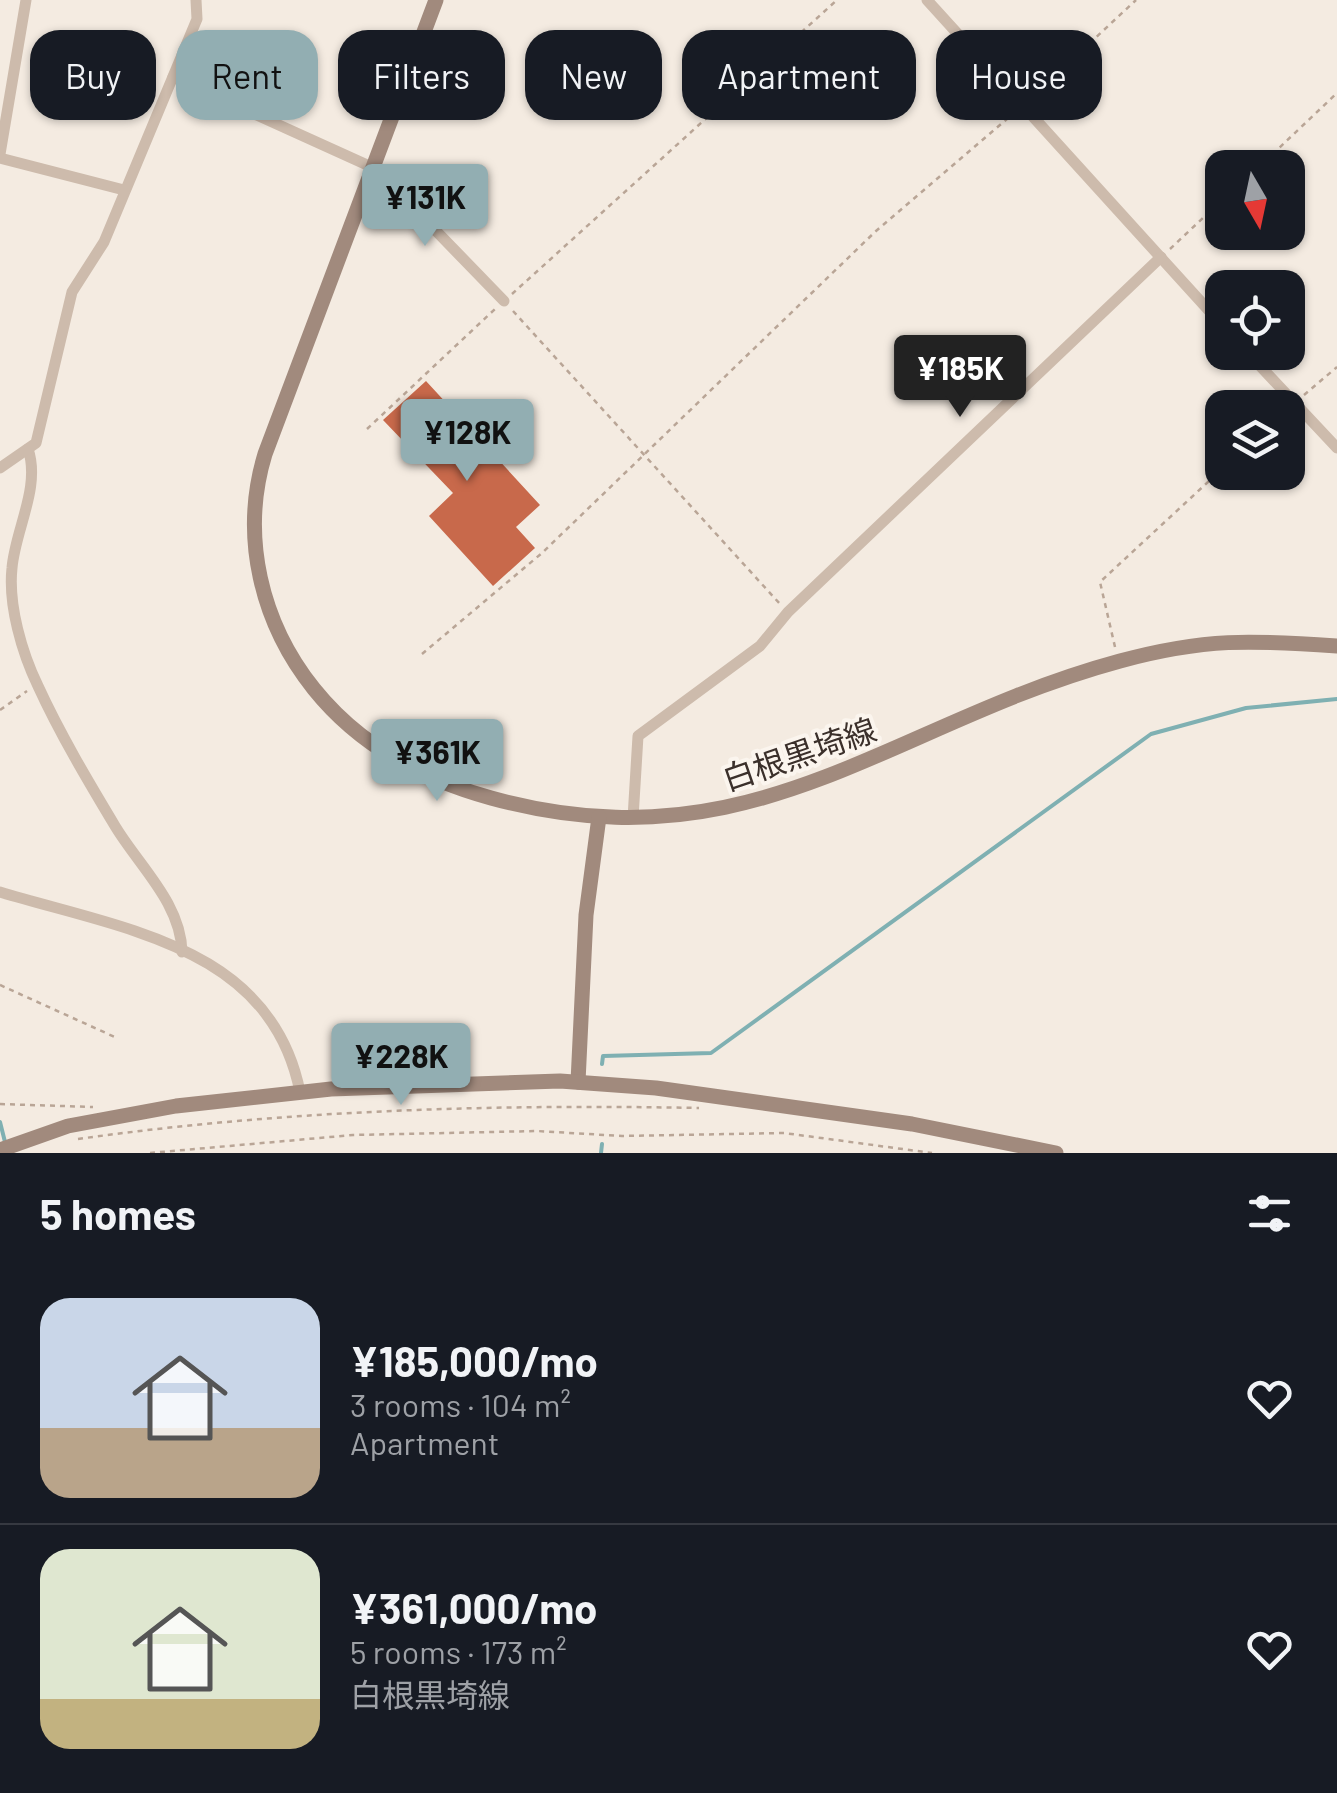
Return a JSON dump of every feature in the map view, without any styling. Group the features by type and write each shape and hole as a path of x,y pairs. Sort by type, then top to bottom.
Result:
{"main road":[{"name":"白根黒埼線","path":"436,0 256,483 254,546 270,614 302,674 346,725 370,744 470,792 599,817 716,812 782,795 1119,662 1226,640 1337,646"},
{"path":"578,1082 586,915 599,817"},
{"path":"4,1147 68,1126 176,1106 300,1092 461,1082 578,1082 656,1088 912,1124 1056,1153"}],"street":[{"path":"26,0 0,156 124,190"},
{"path":"0,468 36,443 72,292 104,242 197,19 196,0"},
{"path":"927,0 955,30"},
{"path":"173,77 376,169 504,302"},
{"path":"1039,120 1205,306"},
{"path":"633,818 638,736 760,646 788,612 1162,257"},
{"path":"1263,370 1281,390"},
{"path":"1305,416 1337,448"},
{"path":"28,449 29,494 18,532 12,590 36,684 117,830 161,891 182,937 182,952"},
{"path":"0,892 168,943 228,972 286,1038 300,1092"}],"path":[{"path":"368,429 837,0"},
{"path":"1102,32 1136,0"},
{"path":"1277,150 1337,93"},
{"path":"422,654 542,553 838,266 1007,120"},
{"path":"1162,257 1205,216"},
{"path":"504,302 788,612"},
{"path":"1305,394 1337,367"},
{"path":"1119,662 1100,582 1205,485"},
{"path":"0,710 36,684"},
{"path":"0,985 117,1038"},
{"path":"0,1104 94,1107"},
{"path":"72,1140 246,1118 416,1107 703,1108"},
{"path":"150,1153 353,1136 537,1131 622,1136 784,1133 932,1153"}],"building":[{"path":"426,381 540,505 516,527 535,548 493,586 429,516 453,493 383,420"}],"waterway":[{"path":"602,1064 603,1056 711,1053 1151,734 1246,708 1337,699"},
{"path":"0,1122 5,1142"},
{"path":"601,1153 602,1144"}]}
